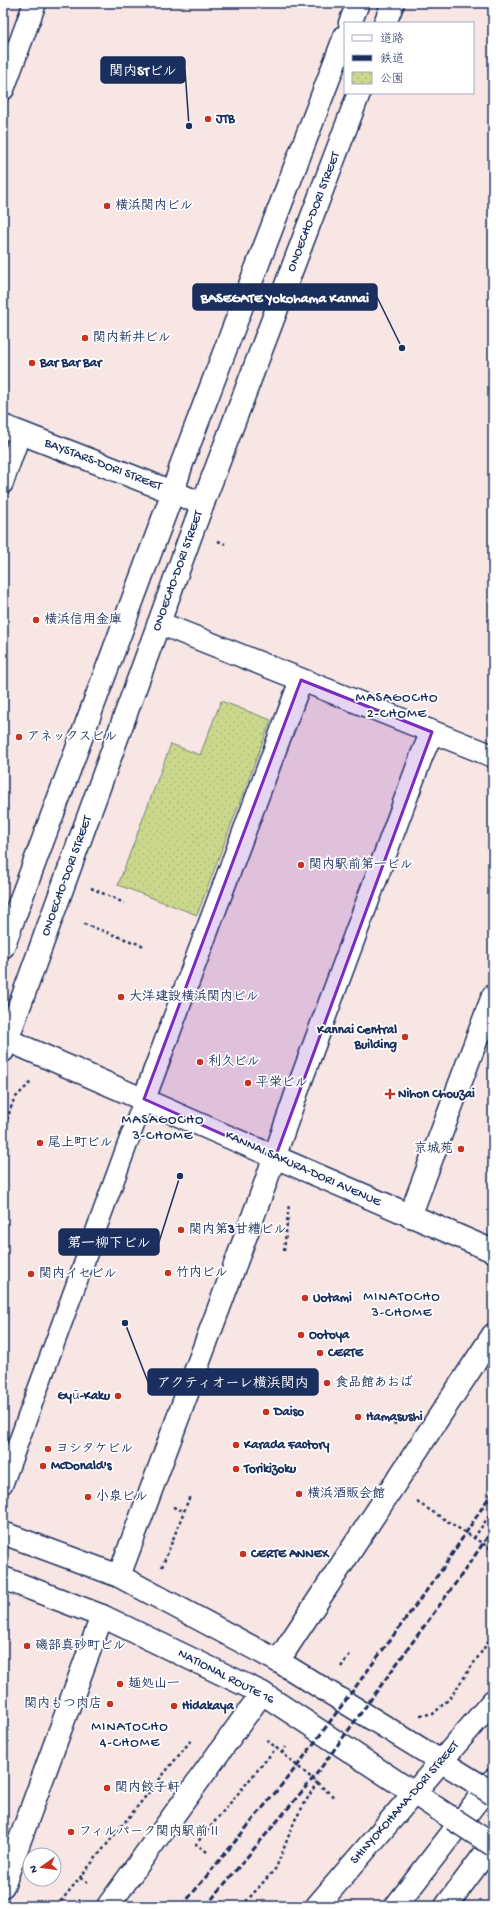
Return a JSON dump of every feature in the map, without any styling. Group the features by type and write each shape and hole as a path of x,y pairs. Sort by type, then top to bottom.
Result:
{"main road":[{"path":"3,89 35,3"},
{"path":"350,22 358,3"},
{"path":"385,22 393,3"},
{"path":"3,947 173,492 182,463 344,39"},
{"name":"ONOECHO-DORI STREET","path":"4,1043 203,504 359,94"},
{"name":"BAYSTARS-DORI STREET","path":"12,430 203,504"},
{"path":"159,623 493,756"},
{"path":"144,1099 301,680"},
{"path":"119,1576 275,1158 303,1075 422,755 432,732"},
{"path":"410,1216 493,996"},
{"name":"KANNAI SAKURA-DORI AVENUE","path":"4,1043 144,1099 275,1158 493,1251"},
{"path":"278,1661 493,1335"},
{"path":"3,1533 119,1576 278,1661 488,1786 396,1906"},
{"name":"NATIONAL ROUTE 16","path":"3,1578 102,1616 262,1693 493,1844"},
{"path":"3,1886 102,1616"},
{"path":"108,1906 262,1693"},
{"name":"SHINYOKOHAMA-DORI STREET","path":"317,1906 493,1701"},
{"path":"446,1906 493,1844"}],"lane":[{"path":"3,484 12,430"},
{"path":"3,1484 144,1099"}],"path":[{"path":"90,888 124,903"},
{"path":"84,924 144,946"},
{"path":"3,1131 14,1099 32,1081"},
{"path":"284,1251 290,1198"},
{"path":"382,1419 405,1427"},
{"path":"162,1569 190,1496"},
{"path":"417,1502 493,1550"},
{"path":"177,1508 184,1511"},
{"path":"474,1538 493,1510"},
{"path":"433,1714 450,1698 493,1635"},
{"path":"341,1668 351,1653"},
{"path":"57,1906 192,1738"},
{"path":"267,1740 334,1798"},
{"path":"282,1753 286,1747"},
{"path":"207,1852 196,1844 276,1748"},
{"path":"242,1906 276,1868 295,1820 317,1782"}],"highlighted area":[{"path":"301,680 432,732 275,1158 144,1099"}],"green space":[{"path":"221,701 271,720 197,915 118,885 171,744 200,755"}],"railway":[{"path":"182,1906 298,1765 443,1568 493,1491"},
{"path":"206,1906 315,1776 460,1577 493,1529"}],"place":[{"name":"JTB","path":"208,119"},
{"name":"関内STビル","path":"189,126"},
{"name":"横浜関内ビル","path":"107,206"},
{"name":"関内新井ビル","path":"85,338"},
{"name":"BASEGATE Yokohama Kannai","path":"402,348"},
{"name":"Bar Bar Bar","path":"32,363"},
{"name":"横浜信用金庫","path":"36,620"},
{"name":"アネックスビル","path":"19,737"},
{"name":"関内駅前第一ビル","path":"301,865"},
{"name":"大洋建設横浜関内ビル","path":"121,997"},
{"name":"Kannai Central Building","path":"405,1037"},
{"name":"利久ビル","path":"200,1062"},
{"name":"平栄ビル","path":"248,1083"},
{"name":"Nihon Chouzai","path":"390,1094"},
{"name":"尾上町ビル","path":"40,1143"},
{"name":"京城苑","path":"461,1149"},
{"name":"第一柳下ビル","path":"180,1176"},
{"name":"関内第3甘糟ビル","path":"181,1230"},
{"name":"竹内ビル","path":"168,1273"},
{"name":"関内イセビル","path":"31,1274"},
{"name":"Uotami","path":"305,1298"},
{"name":"アクティオーレ横浜関内","path":"125,1323"},
{"name":"Ootoya","path":"301,1335"},
{"name":"CERTE","path":"320,1353"},
{"name":"食品館あおば","path":"327,1383"},
{"name":"Gyū-Kaku","path":"118,1396"},
{"name":"Daiso","path":"266,1412"},
{"name":"Hamasushi","path":"358,1417"},
{"name":"Karada Factory","path":"236,1445"},
{"name":"ヨシタケビル","path":"48,1449"},
{"name":"McDonald's","path":"43,1466"},
{"name":"Torikizoku","path":"236,1469"},
{"name":"横浜酒販会館","path":"299,1494"},
{"name":"小泉ビル","path":"88,1497"},
{"name":"CERTE ANNEX","path":"243,1554"},
{"name":"磯部真砂町ビル","path":"27,1646"},
{"name":"麺処山一","path":"120,1684"},
{"name":"関内もつ肉店","path":"110,1704"},
{"name":"Hidakaya","path":"174,1706"},
{"name":"関内餃子軒","path":"107,1788"},
{"name":"フィルパーク関内駅前Ⅱ","path":"71,1832"}],"district":[{"name":"MASAGOCHO 2-CHOME","path":"397,706"},
{"name":"MASAGOCHO 3-CHOME","path":"163,1128"},
{"name":"MINATOCHO 3-CHOME","path":"402,1306"},
{"name":"MINATOCHO 4-CHOME","path":"130,1736"}]}
